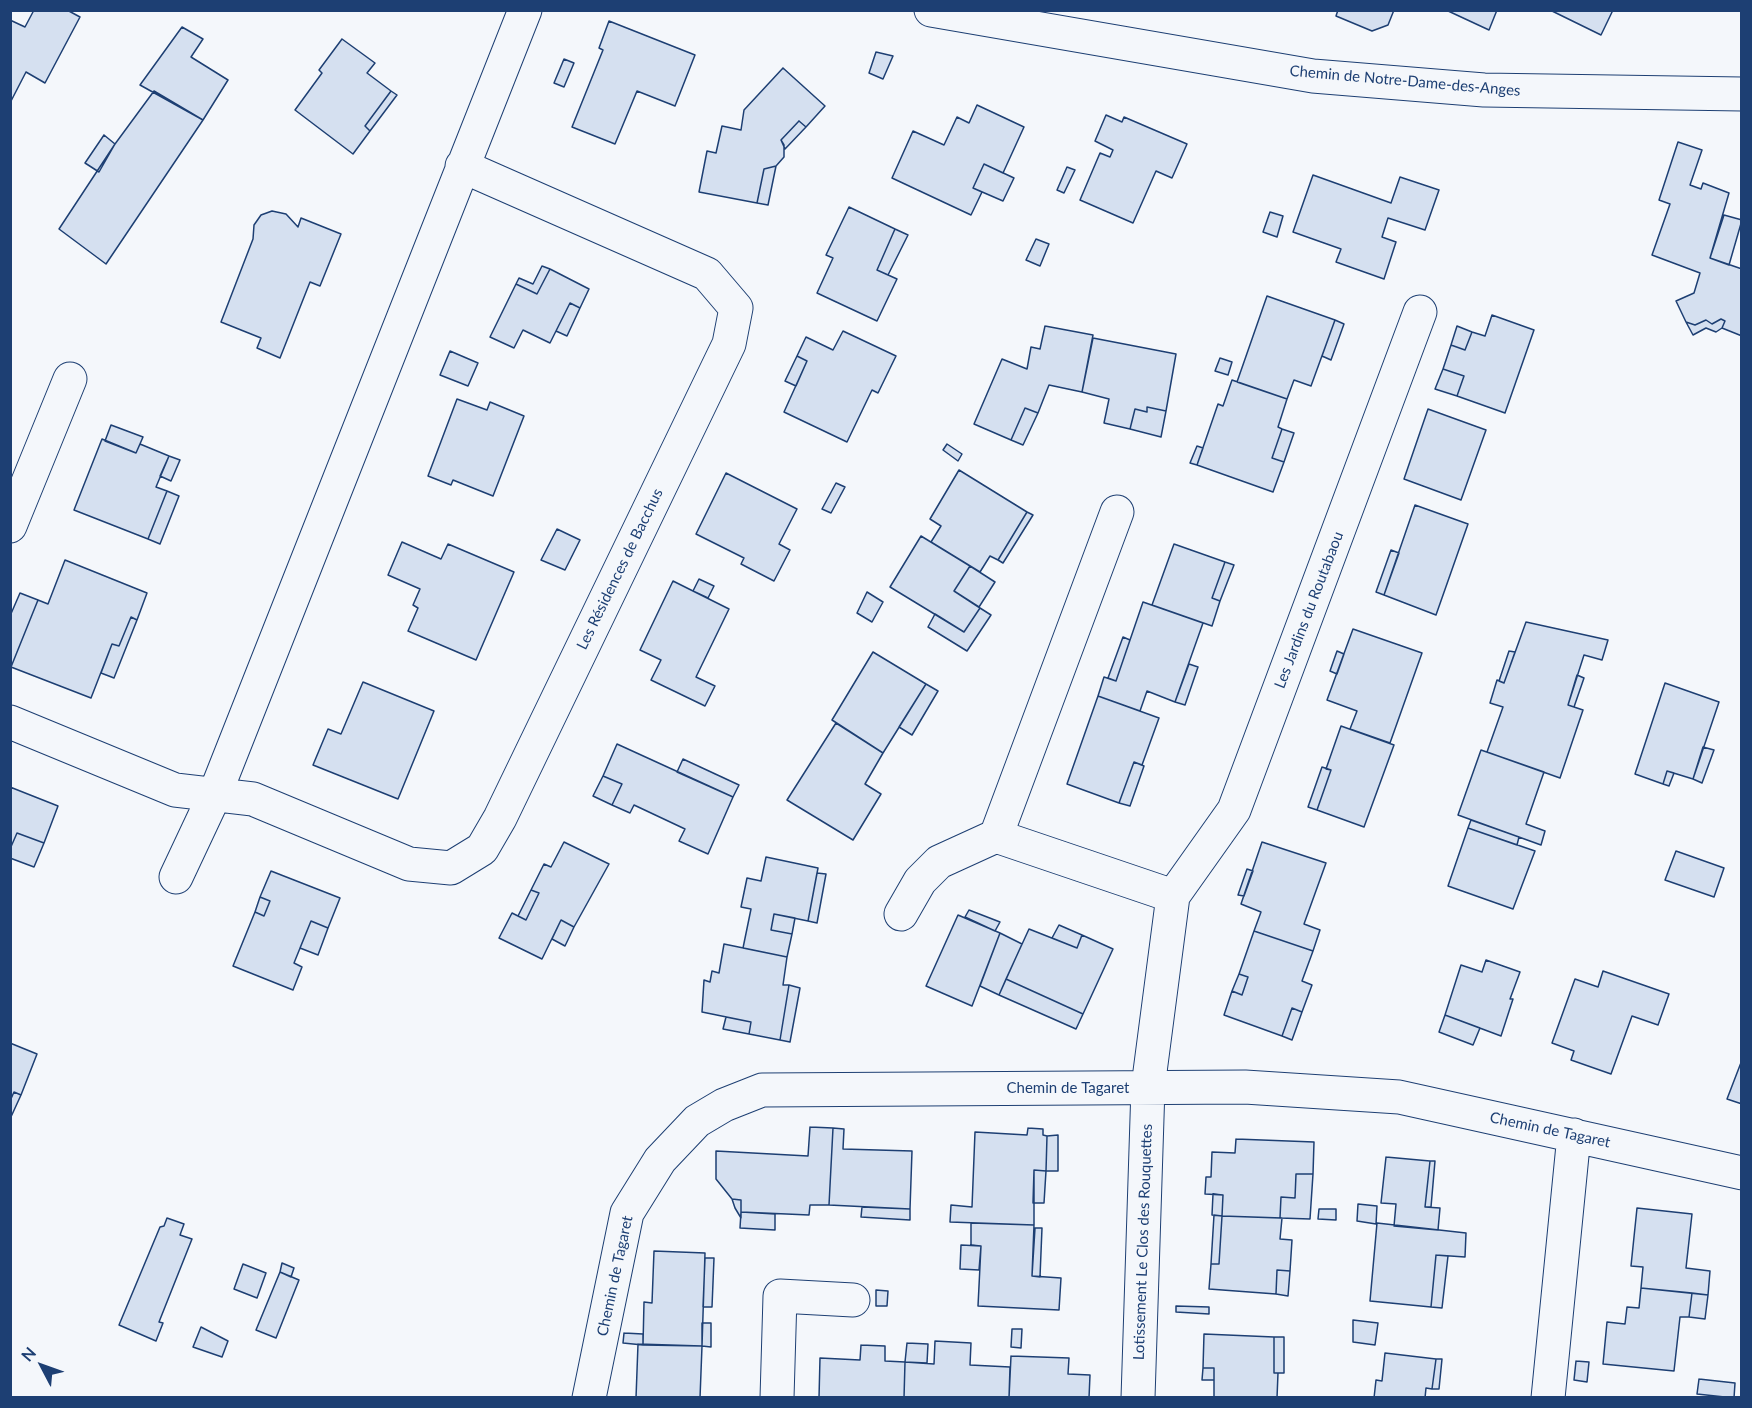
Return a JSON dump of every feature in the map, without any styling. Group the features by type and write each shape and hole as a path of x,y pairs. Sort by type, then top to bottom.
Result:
{"street":[{"path":"176,877 215,794 525,10"},
{"name":"Chemin de Notre-Dame-des-Anges","path":"931,10 1313,76 1484,90 1742,94"},
{"name":"Les Résidences de Bacchus","path":"10,722 175,790 253,799 409,864 451,868 482,849 510,797 729,344 736,308 707,274 462,166"},
{"name":"Les Jardins du Routabaou","path":"1148,1087 1173,896 1234,810 1420,312"},
{"path":"10,526 70,380"},
{"path":"996,836 1117,512"},
{"path":"901,914 920,881 939,862 996,836 1173,896"},
{"name":"Lotissement Le Clos des Rouquettes","path":"1138,1398 1148,1087"},
{"name":"Chemin de Tagaret","path":"589,1398 627,1213 660,1160 697,1121 762,1089 1245,1087 1399,1097 1742,1173"},
{"path":"1548,1398 1574,1135"},
{"path":"777,1398 780,1296 853,1300"}],"building":[{"path":"34,10 67,10 80,17 45,83 26,72 10,103 10,20 25,27"},
{"path":"1338,10 1394,10 1388,25 1372,31 1336,16"},
{"path":"1446,10 1497,10 1489,30"},
{"path":"1550,10 1613,10 1601,35"},
{"path":"609,21 695,55 675,106 637,91 615,144 572,127 603,50 599,48"},
{"path":"182,27 203,39 191,57 228,80 203,120 140,85"},
{"path":"342,39 375,63 367,73 391,91 365,126 370,131 353,154 295,110 322,73 319,70"},
{"path":"876,52 893,56 883,79 869,73"},
{"path":"564,59 574,63 564,87 554,83"},
{"path":"783,68 825,106 806,127 799,121 781,140 784,145 784,157 776,166 764,169 757,203 699,192 707,151 716,153 722,126 741,130 744,110"},
{"path":"154,91 203,120 106,264 59,229 115,144"},
{"path":"391,91 397,95 370,131 365,126"},
{"path":"977,105 1024,127 1003,173 984,164 973,188 982,192 971,215 892,178 913,131 944,145 957,117 969,123"},
{"path":"1106,115 1122,122 1124,117 1187,144 1172,178 1156,171 1133,223 1080,200 1100,153 1110,157 1113,150 1095,141"},
{"path":"799,121 806,127 785,149 781,140"},
{"path":"104,135 115,144 99,172 85,163"},
{"path":"1678,142 1702,150 1690,185 1701,189 1703,183 1729,193 1710,258 1742,269 1742,336 1722,328 1725,321 1721,319 1712,324 1706,320 1695,325 1686,322 1676,301 1694,293 1700,273 1652,255 1670,204 1659,200"},
{"path":"984,164 1014,178 1003,201 973,188"},
{"path":"776,166 768,205 757,203 764,169"},
{"path":"1067,167 1075,170 1064,193 1057,190"},
{"path":"1313,175 1391,203 1400,177 1439,190 1425,230 1388,218 1382,237 1396,242 1384,279 1336,262 1341,249 1293,232"},
{"path":"849,207 895,229 877,270 897,279 877,321 817,293 833,258 826,255"},
{"path":"272,211 286,214 298,227 301,218 341,234 320,286 310,282 280,358 257,348 261,338 221,322 253,239 254,225 261,215"},
{"path":"1270,212 1283,216 1277,237 1263,232"},
{"path":"1724,215 1742,220 1729,265 1710,258"},
{"path":"895,229 908,235 888,275 877,270"},
{"path":"1036,239 1049,244 1040,266 1026,260"},
{"path":"542,266 550,269 537,294 516,284 519,278 533,284"},
{"path":"550,269 589,289 580,308 570,303 550,343 523,330 514,348 490,337 516,284 537,294"},
{"path":"1267,296 1335,320 1311,386 1294,380 1287,399 1237,382"},
{"path":"570,303 580,308 567,336 556,331"},
{"path":"1492,315 1534,330 1505,413 1457,396 1464,376 1443,369 1451,345 1465,350 1472,332 1485,336"},
{"path":"1721,319 1725,321 1722,328 1716,332 1706,328 1693,335 1686,322 1695,325 1706,320 1712,324"},
{"path":"1335,320 1344,324 1331,360 1322,356"},
{"path":"1045,326 1093,335 1082,392 1049,385 1038,413 1025,408 1011,440 974,424 1002,359 1027,369 1031,347 1040,349"},
{"path":"1457,326 1472,332 1465,350 1451,345"},
{"path":"843,331 896,356 878,393 872,390 847,442 784,412 807,361 797,356 806,337 833,350"},
{"path":"1093,338 1176,354 1166,411 1147,407 1147,412 1135,409 1130,429 1104,423 1109,399 1082,392"},
{"path":"450,351 478,363 468,386 440,375"},
{"path":"797,356 807,361 796,386 785,381"},
{"path":"1220,358 1232,362 1228,375 1215,371"},
{"path":"1443,369 1464,376 1457,396 1435,389"},
{"path":"1232,380 1287,399 1278,427 1282,429 1272,458 1284,462 1273,492 1197,465 1218,404 1223,406"},
{"path":"457,399 487,410 490,402 524,416 493,496 453,480 451,485 428,476"},
{"path":"1147,407 1166,411 1161,437 1130,429 1135,409 1147,412"},
{"path":"1025,408 1038,413 1023,445 1011,440"},
{"path":"1428,409 1486,430 1461,500 1404,479"},
{"path":"111,425 143,437 136,453 105,441"},
{"path":"1282,429 1294,433 1284,462 1272,458"},
{"path":"102,439 136,453 140,444 169,456 156,487 167,491 148,539 74,510"},
{"path":"947,444 962,454 958,461 943,450"},
{"path":"1197,446 1203,448 1197,465 1190,463"},
{"path":"169,456 180,460 171,481 160,476"},
{"path":"959,470 1027,512 998,560 990,556 980,572 931,542 941,526 930,519"},
{"path":"726,473 797,509 779,544 790,550 774,581 741,564 744,558 696,534"},
{"path":"836,483 845,487 831,513 822,509"},
{"path":"167,491 179,496 160,544 148,539"},
{"path":"1415,505 1468,524 1436,615 1384,595"},
{"path":"1027,512 1033,515 1003,563 998,560"},
{"path":"557,529 580,540 565,570 541,560"},
{"path":"921,536 970,566 954,591 980,608 964,632 890,587"},
{"path":"402,542 441,559 448,544 514,572 476,660 408,631 418,608 413,605 420,589 388,575"},
{"path":"1174,544 1225,562 1212,598 1220,601 1212,626 1152,605"},
{"path":"1391,550 1399,553 1384,595 1376,592"},
{"path":"65,560 147,593 137,620 131,617 119,646 112,644 91,698 11,667 38,600 48,604"},
{"path":"1225,562 1234,565 1220,601 1212,598"},
{"path":"970,566 995,582 979,607 954,591"},
{"path":"699,579 714,586 708,598 693,591"},
{"path":"673,581 729,609 696,677 715,686 705,706 651,680 661,660 640,650"},
{"path":"867,592 883,602 872,622 857,613"},
{"path":"20,593 38,600 11,667 10,616"},
{"path":"1143,602 1203,623 1175,702 1147,691 1140,711 1098,696 1104,677 1116,681"},
{"path":"980,608 991,615 967,651 928,627 935,614 964,632"},
{"path":"131,617 137,620 114,678 101,673 112,644 119,646"},
{"path":"1526,622 1608,640 1602,660 1584,655 1568,705 1583,710 1560,778 1487,752 1503,707 1490,703 1497,680 1504,683"},
{"path":"1353,629 1422,653 1390,743 1350,729 1357,711 1327,700"},
{"path":"1123,637 1130,640 1116,681 1108,678"},
{"path":"1337,651 1344,654 1337,674 1330,671"},
{"path":"1509,651 1515,652 1504,683 1499,681"},
{"path":"873,652 926,684 883,753 832,720"},
{"path":"1189,664 1198,667 1185,705 1175,702"},
{"path":"1577,675 1584,678 1574,707 1568,705"},
{"path":"363,682 434,711 398,799 313,765 328,729 341,734"},
{"path":"1665,683 1719,702 1693,779 1667,771 1663,784 1635,774"},
{"path":"926,684 938,691 912,735 899,727"},
{"path":"1098,696 1159,718 1142,765 1134,762 1119,803 1067,784"},
{"path":"836,723 883,753 865,784 881,794 853,840 787,800"},
{"path":"1341,726 1394,745 1364,827 1317,810 1331,770 1326,769"},
{"path":"617,744 733,797 708,854 679,841 685,829 634,805 630,813 612,805 622,784 603,776"},
{"path":"1703,747 1714,750 1702,783 1693,779"},
{"path":"1481,750 1544,772 1526,824 1545,831 1541,845 1458,815"},
{"path":"683,759 739,785 733,797 677,772"},
{"path":"1134,762 1144,766 1130,806 1119,803"},
{"path":"1322,767 1331,770 1317,810 1308,807"},
{"path":"1667,771 1674,773 1669,786 1663,784"},
{"path":"603,776 622,784 612,805 593,796"},
{"path":"10,787 58,806 44,843 17,833 10,849"},
{"path":"1471,820 1519,837 1517,845 1468,828"},
{"path":"1468,828 1535,851 1513,909 1448,886"},
{"path":"17,833 44,843 34,867 10,858 10,849"},
{"path":"564,842 609,864 574,927 561,920 542,959 499,938 512,913 526,920 539,893 531,890 544,864 551,867"},
{"path":"1262,842 1326,863 1304,924 1320,930 1313,951 1254,931 1261,912 1241,904"},
{"path":"1676,851 1724,868 1714,897 1665,880"},
{"path":"766,857 818,868 808,921 774,914 771,930 792,934 787,957 743,948 751,909 741,907 747,878 761,881"},
{"path":"1247,869 1253,871 1244,896 1238,895"},
{"path":"271,871 340,898 328,928 311,921 294,963 302,967 293,990 233,966 255,912 264,916 270,901 260,897"},
{"path":"817,873 826,874 817,923 808,921"},
{"path":"531,890 539,893 526,920 518,916"},
{"path":"260,897 270,901 264,916 255,912"},
{"path":"969,910 1000,922 995,931 965,917"},
{"path":"774,914 795,918 792,934 771,930"},
{"path":"958,915 1000,933 972,1006 926,986"},
{"path":"561,920 574,927 565,946 552,939"},
{"path":"311,921 328,928 318,955 300,948"},
{"path":"1059,925 1082,935 1077,948 1052,938"},
{"path":"1029,929 1077,948 1082,935 1113,949 1083,1014 1006,979"},
{"path":"1254,931 1313,951 1302,981 1312,985 1302,1012 1292,1008 1282,1036 1224,1015 1232,991 1242,995 1248,977 1239,974"},
{"path":"1000,933 1022,944 999,995 980,986"},
{"path":"724,944 787,957 783,985 789,985 780,1040 749,1034 751,1022 702,1012 704,980 710,982 712,971 719,973"},
{"path":"1486,960 1520,972 1510,999 1513,999 1501,1036 1445,1015 1461,965 1482,972"},
{"path":"1603,971 1669,994 1658,1025 1632,1016 1611,1074 1571,1060 1574,1051 1552,1043 1575,979 1598,987"},
{"path":"1239,974 1248,977 1242,995 1232,991"},
{"path":"1006,979 1083,1014 1076,1029 999,995"},
{"path":"789,985 800,988 790,1042 780,1040"},
{"path":"1292,1008 1302,1012 1292,1040 1282,1036"},
{"path":"1445,1015 1480,1028 1473,1045 1439,1032"},
{"path":"726,1017 751,1022 749,1034 723,1029"},
{"path":"10,1043 37,1054 21,1095 14,1092 10,1101"},
{"path":"1742,1060 1742,1104 1727,1099"},
{"path":"14,1092 21,1095 10,1119 10,1101"},
{"path":"810,1127 833,1128 829,1205 810,1205 809,1215 741,1212 741,1200 732,1199 716,1179 716,1151 808,1156"},
{"path":"833,1128 844,1129 843,1149 912,1151 910,1209 829,1205"},
{"path":"1028,1128 1043,1129 1043,1135 1047,1136 1046,1171 1034,1170 1034,1225 950,1222 951,1205 972,1207 975,1132 1027,1135"},
{"path":"1058,1135 1058,1171 1046,1171 1047,1136"},
{"path":"1236,1139 1314,1142 1313,1174 1296,1174 1295,1198 1281,1197 1280,1218 1222,1216 1223,1195 1205,1194 1206,1177 1211,1177 1212,1152 1235,1153"},
{"path":"1386,1157 1430,1161 1425,1207 1440,1208 1438,1230 1394,1226 1396,1204 1381,1203"},
{"path":"1430,1161 1435,1161 1431,1207 1425,1207"},
{"path":"1034,1170 1046,1171 1044,1203 1033,1203"},
{"path":"1296,1174 1313,1174 1310,1219 1280,1218 1281,1197 1295,1198"},
{"path":"1213,1194 1223,1195 1222,1216 1212,1215"},
{"path":"732,1199 741,1200 741,1218 735,1208"},
{"path":"1358,1204 1377,1206 1376,1224 1357,1221"},
{"path":"862,1207 910,1209 910,1220 861,1217"},
{"path":"1637,1208 1692,1214 1686,1268 1710,1271 1708,1295 1641,1288 1643,1267 1631,1266"},
{"path":"1319,1209 1336,1209 1336,1220 1318,1219"},
{"path":"741,1212 775,1214 775,1230 740,1228"},
{"path":"1214,1215 1222,1216 1219,1264 1211,1264"},
{"path":"1222,1216 1282,1218 1280,1239 1292,1240 1290,1271 1277,1270 1276,1294 1209,1289 1211,1264 1219,1264"},
{"path":"167,1218 184,1224 180,1235 192,1239 159,1322 163,1323 156,1341 119,1325 160,1227 164,1226"},
{"path":"971,1223 1034,1225 1032,1276 1061,1278 1059,1310 978,1306 981,1246 971,1245"},
{"path":"1377,1223 1466,1233 1465,1257 1436,1255 1431,1307 1370,1301"},
{"path":"1035,1228 1042,1228 1040,1277 1032,1276"},
{"path":"961,1245 981,1246 979,1270 960,1269"},
{"path":"654,1251 705,1253 702,1346 643,1345 644,1302 652,1303"},
{"path":"1436,1255 1448,1256 1442,1308 1431,1307"},
{"path":"705,1258 714,1258 712,1307 703,1307"},
{"path":"282,1263 294,1268 291,1277 280,1272"},
{"path":"243,1264 266,1273 257,1298 234,1289"},
{"path":"1277,1270 1290,1271 1288,1296 1276,1294"},
{"path":"280,1272 299,1280 276,1338 256,1330"},
{"path":"1641,1288 1692,1293 1689,1317 1680,1317 1674,1371 1603,1364 1607,1322 1625,1324 1627,1307 1639,1308"},
{"path":"876,1290 888,1291 887,1306 876,1306"},
{"path":"1692,1293 1708,1295 1705,1319 1689,1317"},
{"path":"1176,1306 1209,1307 1209,1314 1176,1312"},
{"path":"1353,1320 1378,1323 1375,1345 1353,1342"},
{"path":"702,1323 711,1323 711,1347 702,1346"},
{"path":"201,1327 228,1341 222,1357 193,1347"},
{"path":"1012,1329 1022,1329 1021,1348 1011,1347"},
{"path":"624,1333 643,1334 643,1345 623,1343"},
{"path":"1204,1334 1274,1337 1274,1373 1278,1373 1277,1398 1214,1398 1214,1368 1203,1368"},
{"path":"1274,1337 1284,1337 1284,1373 1274,1373"},
{"path":"935,1341 971,1343 970,1365 1010,1367 1009,1398 904,1398 905,1362 934,1364"},
{"path":"907,1343 928,1344 927,1363 905,1362"},
{"path":"638,1344 702,1346 700,1398 636,1398"},
{"path":"861,1345 885,1346 885,1361 905,1362 904,1398 819,1398 820,1358 860,1360"},
{"path":"1385,1353 1436,1359 1432,1389 1426,1388 1425,1398 1374,1398 1376,1380 1382,1381"},
{"path":"1011,1356 1069,1358 1068,1374 1090,1375 1089,1398 1009,1398"},
{"path":"1436,1359 1442,1359 1439,1389 1432,1389"},
{"path":"1576,1361 1589,1362 1587,1382 1574,1380"},
{"path":"1203,1368 1214,1368 1214,1380 1202,1380"},
{"path":"1699,1379 1735,1383 1734,1398 1697,1394"}]}
